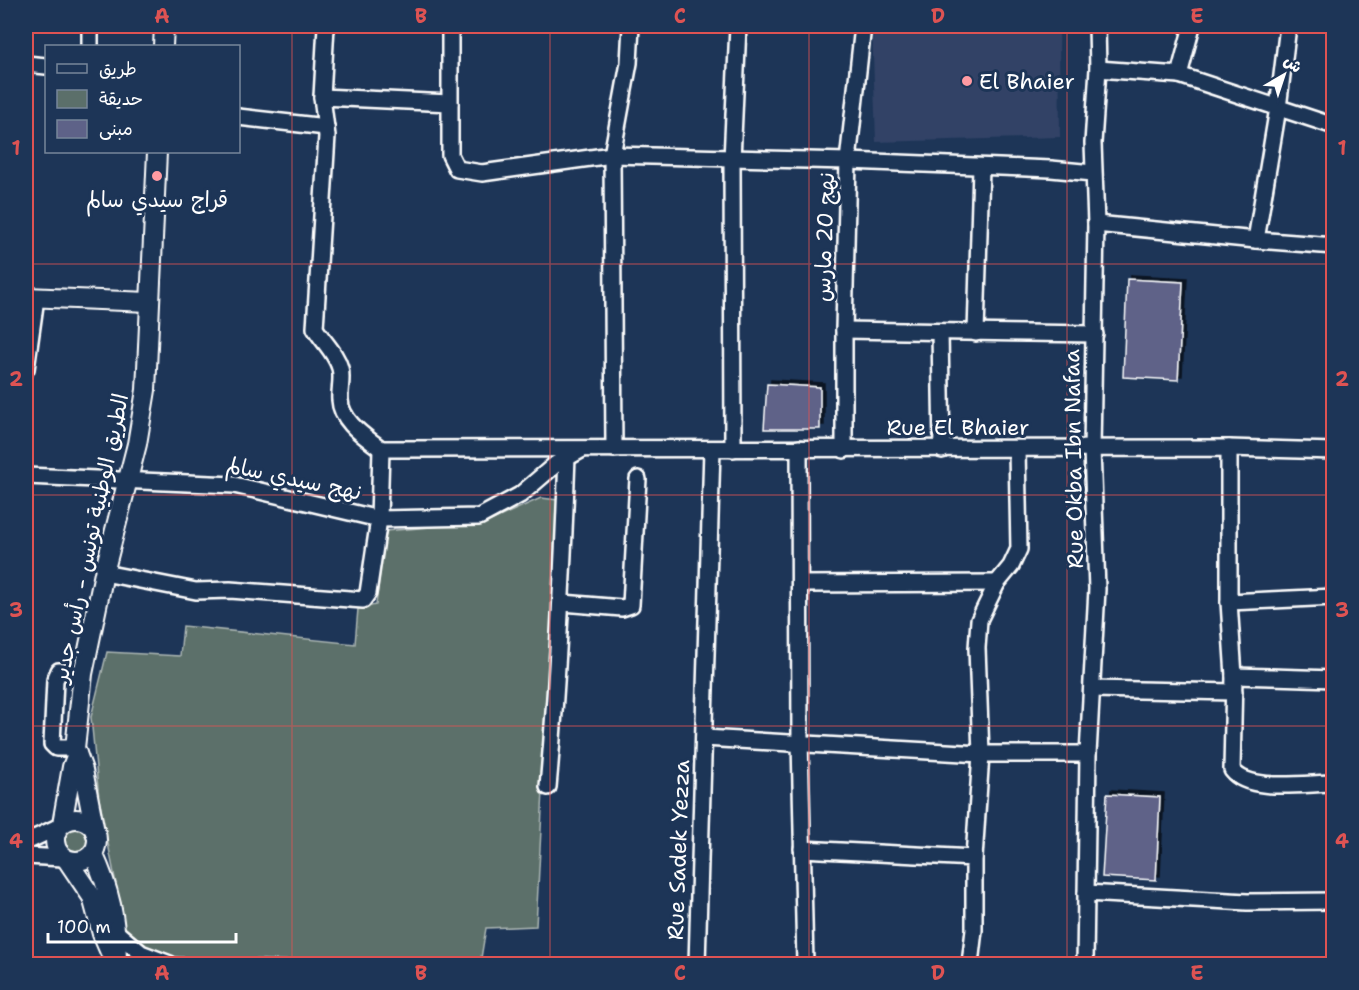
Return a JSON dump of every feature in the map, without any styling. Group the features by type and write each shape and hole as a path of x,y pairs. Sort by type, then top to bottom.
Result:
{"main road":[{"path":"163,45 164,26"},
{"name":"الطريق الوطنية تونس - رأس جدير","path":"60,825 76,751 83,674 104,573 128,481 146,390 157,153"},
{"path":"31,298 149,302"},
{"name":"الطريق الوطنية تونس - رأس جدير","path":"76,751 83,770 95,832"},
{"path":"65,859 81,861 93,853 96,846 95,832 81,819 60,825 54,840 58,853 93,897 102,934 116,964"},
{"path":"93,853 108,886 116,932 116,964"}],"street":[{"path":"90,26 90,45"},
{"path":"104,573 196,591 230,590 359,601 368,593 379,519 381,449 350,423 343,412 340,403 341,370 336,356 323,342 315,328 326,128 322,97 326,26"},
{"path":"450,26 450,155 457,169 464,172 482,172 612,155 732,160 848,161 1051,169 1093,173"},
{"path":"614,449 612,155 629,63 631,26"},
{"path":"733,449 732,160 738,26"},
{"name":"نهج 20 مارس","path":"844,450 848,161 863,26"},
{"name":"Rue Okba Ibn Nafaa","path":"1085,964 1088,754 1097,589 1092,449 1096,224 1093,173 1098,69 1097,26"},
{"path":"1179,75 1192,26"},
{"path":"1256,240 1278,108 1288,26"},
{"path":"26,64 45,66"},
{"path":"1098,69 1179,75 1334,126"},
{"path":"322,97 450,103"},
{"path":"240,117 326,128"},
{"path":"976,333 981,168"},
{"path":"1096,224 1334,246"},
{"path":"26,369 31,298"},
{"path":"844,330 1095,334"},
{"path":"940,332 942,450"},
{"path":"799,448 802,584 800,741 805,964"},
{"path":"1229,448 1229,602 1234,676 1232,770 1239,779 1255,784 1334,783"},
{"name":"Rue El Bhaier","path":"381,449 1229,448 1334,451"},
{"name":"نهج سيدي سالم","path":"26,476 234,485 379,519 479,516 520,495 567,456 583,449"},
{"name":"Rue Sadek Yezza","path":"697,964 712,449"},
{"path":"969,964 974,930 974,858 981,754 977,648 979,620 997,583 1011,566 1019,549 1017,450"},
{"path":"548,787 562,603 567,456"},
{"path":"562,603 622,608 631,605 638,479"},
{"path":"802,584 997,583"},
{"path":"1229,602 1334,597"},
{"path":"76,751 56,748 52,744 55,680 59,671 83,674"},
{"path":"1234,676 1334,679"},
{"path":"1092,689 1234,692"},
{"path":"704,738 800,741 981,754 1088,754"},
{"path":"26,842 60,825"},
{"path":"802,849 974,858"},
{"path":"26,856 65,859"},
{"path":"1086,893 1247,902 1334,901"},
{"path":"116,932 141,953 170,964"}],"shaded area":[{"name":"El Bhaier","path":"872,26 1059,26 1060,137 876,142"}],"green space":[{"path":"541,498 558,500 536,926 486,928 480,964 391,964 157,956 125,929 99,798 91,717 107,652 180,656 183,626 355,644 358,609 376,605 385,531 488,522"},
{"path":"75,827 84,831 88,840 84,849 75,853 66,849 62,840 66,831"}],"building":[{"path":"1127,279 1183,282 1178,380 1123,377"},
{"path":"767,384 820,387 820,429 764,429"},
{"path":"1107,794 1160,797 1156,880 1102,877"}],"place":[{"name":"El Bhaier","path":"967,81"},
{"name":"قراج سيدي سالم","path":"157,176"}]}
